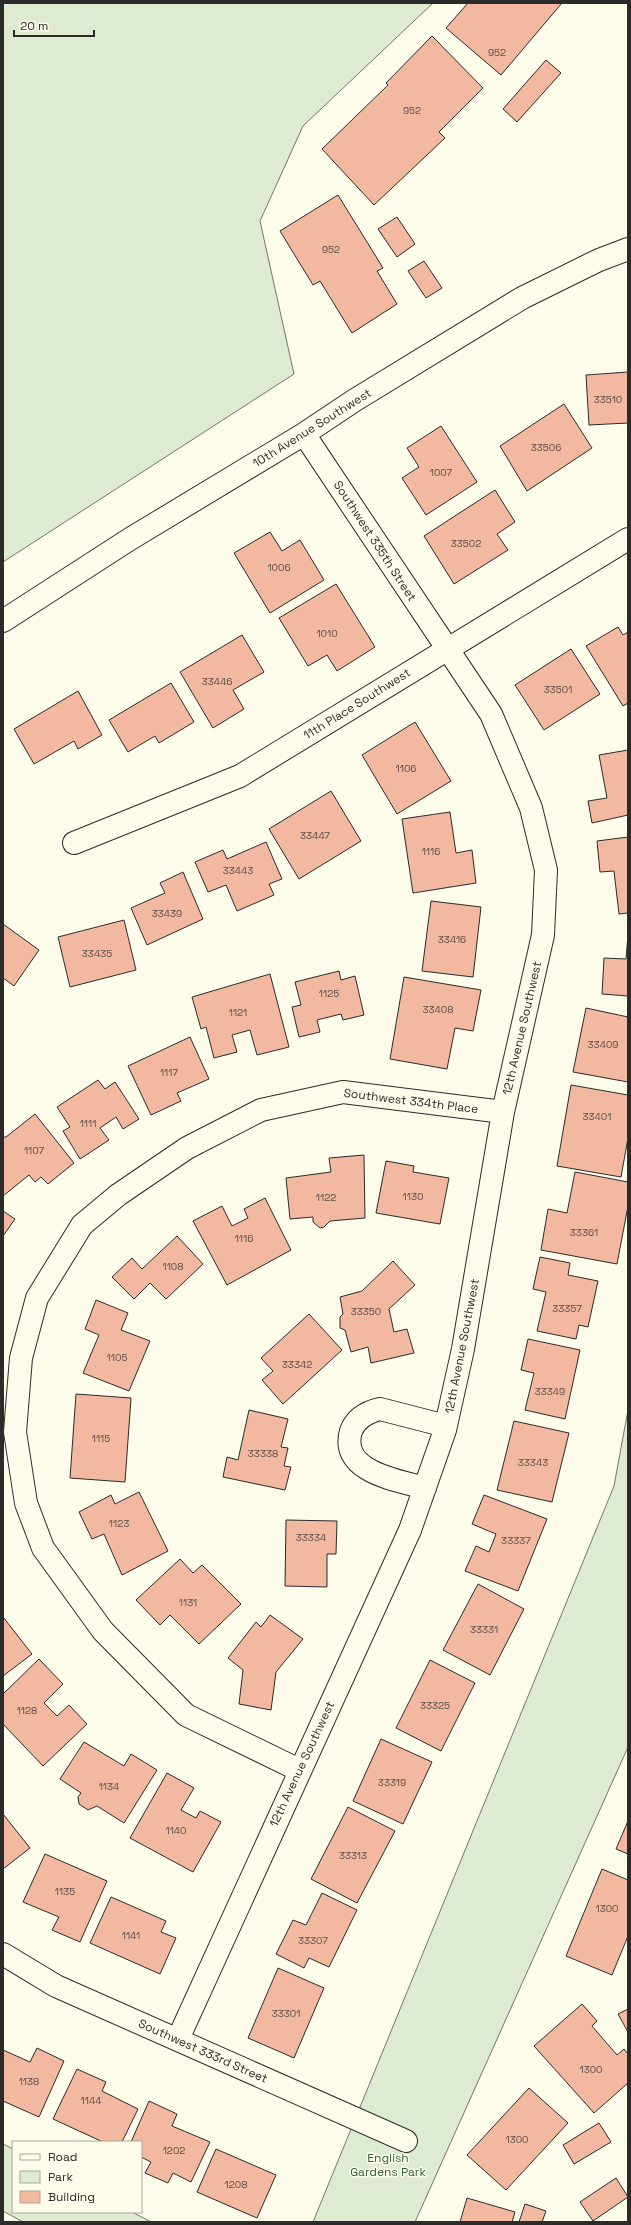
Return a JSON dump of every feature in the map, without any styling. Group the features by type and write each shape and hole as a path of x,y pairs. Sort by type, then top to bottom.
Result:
{"street":[{"name":"10th Avenue Southwest","path":"3,621 130,539 304,434 355,400 522,298 600,260 628,249"},
{"name":"Southwest 335th Street","path":"304,434 446,649"},
{"name":"11th Place Southwest","path":"74,842 240,776 628,539"},
{"name":"12th Avenue Southwest","path":"178,2039 299,1770 410,1530 446,1426 463,1349 503,1112 543,935 546,870 531,808 491,714 446,649"},
{"name":"Southwest 334th Place","path":"299,1770 186,1715 103,1630 43,1548 26,1503 15,1432 21,1358 37,1298 82,1225 106,1205 187,1148 260,1110 343,1092 503,1112"},
{"name":"12th Avenue Southwest","path":"425,1488 372,1472 362,1467 355,1459 350,1448 349,1438 353,1427 359,1418 369,1412 380,1410 446,1426"},
{"name":"Southwest 333rd Street","path":"3,1954 56,1986 406,2141"}],"green space":[{"path":"3,3 433,3 303,126 260,221 294,374 3,562"},
{"name":"English Gardens Park","path":"628,1410 628,1747 415,2222 313,2222 614,1486"},
{"path":"3,2144 12,2148 12,2213 134,2213 151,2222 23,2222 3,2211"}],"building":[{"path":"468,3 562,3 501,75 446,28"},
{"path":"432,36 483,88 439,132 445,138 374,205 322,149 388,85 386,83"},
{"path":"546,60 561,73 517,122 503,109"},
{"path":"338,195 383,268 377,271 397,304 352,333 320,281 313,285 280,231"},
{"path":"397,217 415,244 397,257 378,229"},
{"path":"424,261 442,288 426,298 408,271"},
{"path":"628,372 628,423 589,425 586,375"},
{"path":"564,404 592,448 527,491 500,446"},
{"path":"441,426 477,482 426,515 402,478 419,467 407,448"},
{"path":"495,490 515,522 497,534 508,550 454,584 424,536"},
{"path":"270,532 282,551 300,540 324,580 270,613 234,553"},
{"path":"336,584 375,647 337,671 327,655 308,666 279,618"},
{"path":"618,627 623,635 628,632 628,703 623,706 586,646"},
{"path":"242,635 264,672 233,690 244,709 213,728 180,672"},
{"path":"571,649 600,694 544,730 515,685"},
{"path":"171,683 194,722 159,743 155,736 128,752 109,720"},
{"path":"78,691 102,735 78,749 74,741 34,764 14,729"},
{"path":"415,722 451,781 397,814 362,755"},
{"path":"628,750 628,815 592,823 588,801 607,798 599,755"},
{"path":"331,791 361,841 299,879 269,829"},
{"path":"450,812 456,853 472,850 476,883 413,893 402,819"},
{"path":"628,837 628,913 619,914 614,871 600,872 597,841"},
{"path":"266,842 282,879 269,884 274,895 237,911 226,885 208,892 195,862 223,850 227,859"},
{"path":"183,872 203,919 147,945 131,908 165,893 160,883"},
{"path":"431,901 481,907 473,977 422,971"},
{"path":"124,920 136,970 70,987 58,937"},
{"path":"3,924 39,950 14,986 3,978"},
{"path":"628,935 628,996 602,994 604,958 626,959"},
{"path":"339,971 341,980 355,976 364,1015 343,1020 341,1014 317,1020 320,1032 299,1037 292,1007 301,1005 295,982"},
{"path":"270,974 289,1047 257,1055 250,1030 232,1035 237,1052 214,1058 206,1027 201,1029 192,997"},
{"path":"404,977 481,990 473,1031 455,1028 447,1069 390,1059"},
{"path":"586,1008 628,1017 628,1082 573,1072"},
{"path":"190,1037 209,1079 177,1093 181,1101 151,1115 128,1066"},
{"path":"98,1080 105,1089 115,1082 139,1119 123,1129 116,1117 100,1128 109,1140 80,1159 63,1131 70,1127 57,1107"},
{"path":"571,1085 628,1095 628,1138 621,1177 557,1166"},
{"path":"35,1114 74,1163 48,1184 41,1177 35,1182 29,1175 3,1196 3,1137 6,1137"},
{"path":"364,1155 365,1218 330,1221 324,1227 320,1228 313,1222 313,1217 290,1219 286,1178 331,1172 329,1158"},
{"path":"386,1161 414,1166 413,1172 449,1178 440,1224 376,1213"},
{"path":"575,1172 628,1182 628,1206 617,1264 541,1250 548,1209 567,1213"},
{"path":"265,1198 291,1250 227,1285 193,1221 222,1206 232,1226 248,1218 244,1209"},
{"path":"3,1211 15,1219 3,1236"},
{"path":"177,1236 203,1264 166,1299 150,1283 134,1299 112,1277 132,1258 142,1269"},
{"path":"540,1257 570,1263 568,1275 598,1281 588,1327 579,1325 576,1339 537,1331 546,1292 533,1289"},
{"path":"393,1261 415,1285 389,1309 394,1332 407,1329 414,1353 371,1363 368,1347 351,1352 345,1330 340,1328 340,1317 343,1314 340,1297 362,1291"},
{"path":"96,1300 128,1313 121,1330 150,1341 129,1391 83,1373 99,1335 85,1329"},
{"path":"309,1314 342,1350 283,1404 262,1380 273,1371 261,1358"},
{"path":"528,1339 580,1350 565,1419 525,1410 534,1373 521,1370"},
{"path":"76,1394 131,1398 125,1482 70,1478"},
{"path":"249,1410 288,1419 281,1447 288,1448 284,1466 291,1467 285,1490 223,1477 227,1457 238,1460"},
{"path":"514,1421 569,1433 552,1502 497,1490"},
{"path":"139,1492 168,1551 122,1575 104,1534 92,1539 79,1512 111,1495 115,1504"},
{"path":"484,1495 547,1519 518,1591 465,1571 476,1546 489,1552 496,1534 472,1524"},
{"path":"286,1520 337,1521 336,1554 327,1554 327,1587 285,1586"},
{"path":"180,1559 193,1573 202,1565 241,1604 199,1644 170,1615 160,1625 136,1600"},
{"path":"478,1584 524,1609 490,1675 443,1650"},
{"path":"270,1615 303,1639 276,1672 271,1710 239,1704 243,1670 228,1658 256,1622 261,1627"},
{"path":"3,1617 32,1654 3,1676"},
{"path":"39,1659 63,1684 44,1703 57,1716 69,1705 87,1724 43,1766 3,1724 3,1694"},
{"path":"430,1660 475,1683 441,1751 396,1728"},
{"path":"381,1739 432,1762 403,1824 353,1801"},
{"path":"84,1742 124,1766 131,1754 157,1770 124,1823 97,1806 88,1810 79,1804 78,1797 81,1793 60,1779"},
{"path":"167,1773 194,1788 181,1810 196,1818 200,1811 221,1822 193,1872 130,1838"},
{"path":"348,1807 395,1831 357,1903 311,1879"},
{"path":"3,1814 30,1848 3,1869"},
{"path":"628,1821 628,1854 616,1849"},
{"path":"45,1854 107,1881 80,1942 52,1930 59,1917 23,1902"},
{"path":"602,1869 628,1880 628,1936 612,1975 566,1956"},
{"path":"322,1893 357,1910 329,1967 309,1958 304,1968 276,1954 293,1920 306,1925"},
{"path":"111,1897 166,1921 161,1932 176,1938 160,1974 90,1943"},
{"path":"278,1968 324,1988 294,2058 248,2038"},
{"path":"582,2004 597,2021 592,2026 617,2055 624,2049 628,2054 628,2083 594,2113 534,2046"},
{"path":"628,2009 628,2032 618,2014"},
{"path":"37,2048 64,2061 39,2117 3,2101 3,2050 30,2062"},
{"path":"77,2069 106,2082 102,2091 138,2109 122,2141 101,2141 53,2119"},
{"path":"529,2088 568,2123 506,2190 467,2155"},
{"path":"149,2101 177,2114 172,2126 210,2142 191,2182 173,2173 168,2183 145,2173 151,2162 142,2158 142,2141 131,2141"},
{"path":"599,2123 611,2142 574,2164 563,2145"},
{"path":"216,2149 276,2175 257,2218 197,2192"},
{"path":"616,2178 628,2197 593,2221 580,2202"},
{"path":"467,2198 515,2212 512,2222 460,2222"},
{"path":"525,2204 546,2211 542,2222 519,2222"}]}
